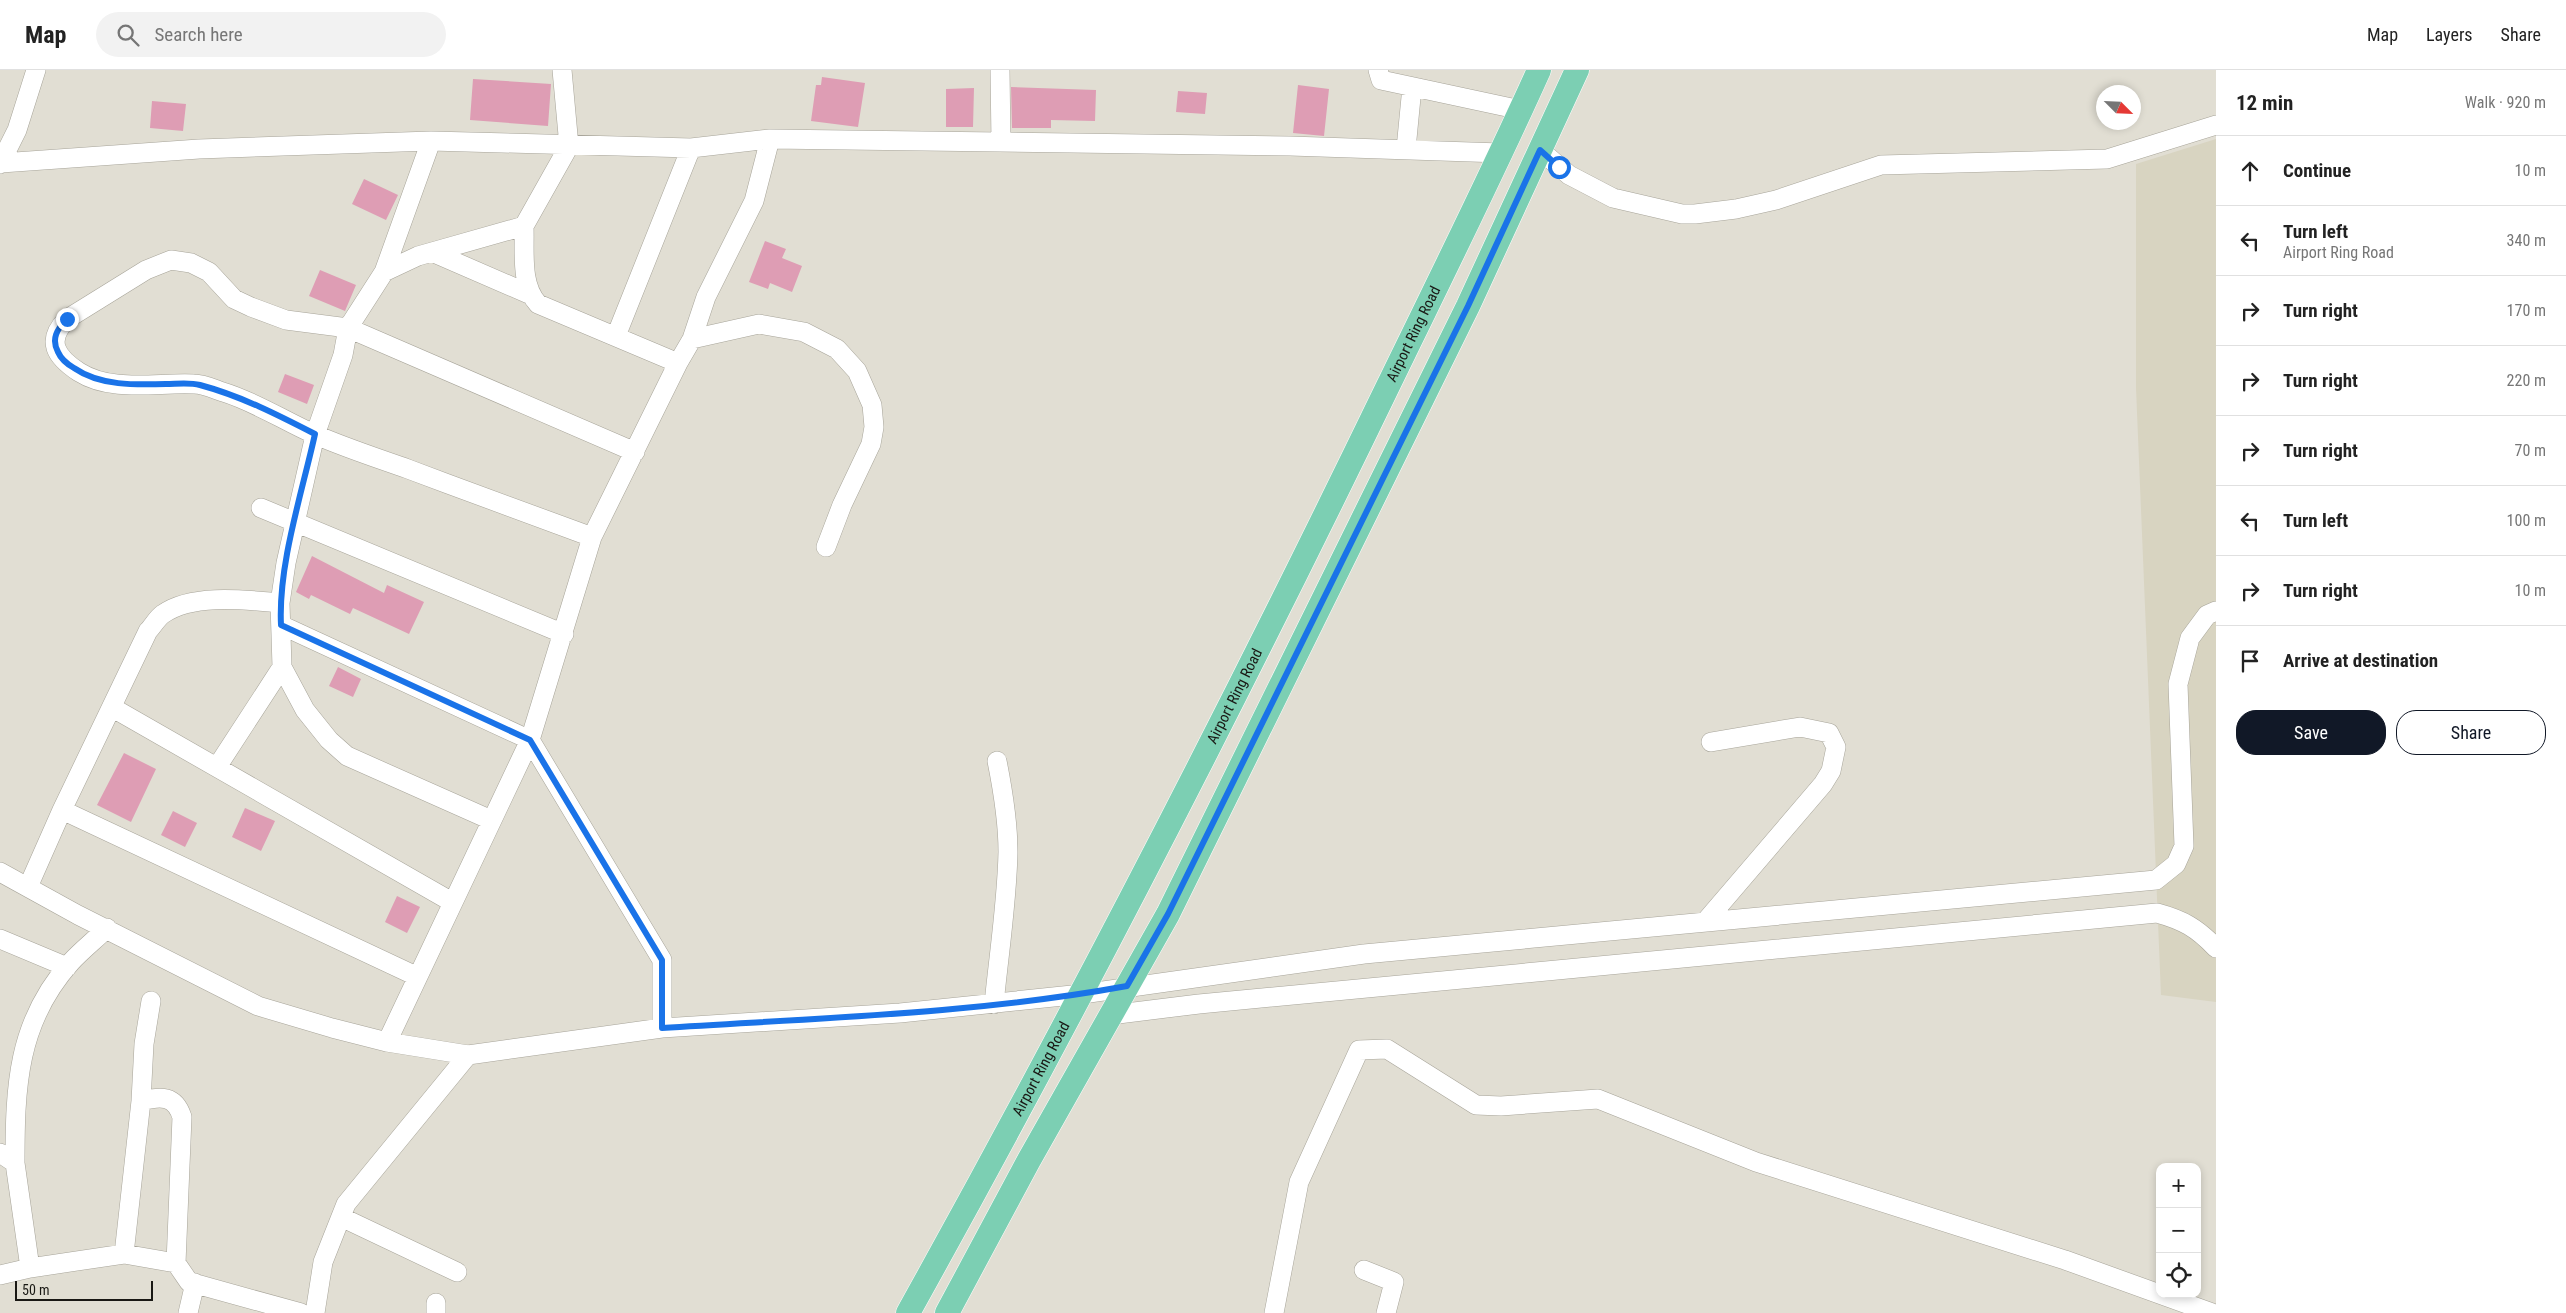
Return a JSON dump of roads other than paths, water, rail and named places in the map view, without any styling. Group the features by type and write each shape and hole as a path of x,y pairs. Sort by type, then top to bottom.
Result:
{"main road":[{"name":"Airport Ring Road","path":"908,1313 1082,994 1316,534 1539,70"},
{"name":"Airport Ring Road","path":"947,1313 1029,1160 1168,914 1468,306 1577,70"}],"street":[{"path":"0,164 17,130 36,70"},
{"path":"529,294 525,271 524,226 568,146 562,70"},
{"path":"1000,70 1001,142"},
{"path":"1378,70 1381,80 1521,110"},
{"path":"1406,150 1412,86"},
{"path":"1540,150 1569,175 1613,198 1682,214 1695,214 1736,209 1776,200 1881,165 2107,159 2216,125"},
{"path":"0,164 199,149 431,141 691,148 770,139 1500,152"},
{"path":"387,1042 416,976 530,740 564,634 592,537 678,363 692,339 706,297 754,201 770,139"},
{"path":"431,141 384,272 348,328 343,355 315,434 280,603 282,667 305,710 329,740 347,756 491,820"},
{"path":"616,336 691,148"},
{"path":"384,272 432,252 524,226"},
{"path":"432,252 529,294 538,304 559,315 616,336 678,363"},
{"path":"592,537 315,434 263,408 197,384 137,385 99,381 81,374 58,355 55,336 58,328 67,319 146,270 171,260 191,263 209,272 234,299 251,307 286,320 348,328 635,452"},
{"path":"692,339 759,324 804,332 837,349 857,371 872,406 874,427 870,444 842,505 826,547"},
{"path":"261,508 564,634"},
{"path":"28,887 62,810 113,708 148,631 162,614 178,606 205,601 242,599 280,603"},
{"path":"0,872 258,1006 387,1042 468,1055 662,1028 900,1013 994,1004 1082,994 1127,986 1364,954 2156,880 2176,864 2184,846 2178,684 2190,638 2207,615 2216,611"},
{"path":"281,625 530,740 662,960 662,1028"},
{"path":"217,767 282,667"},
{"path":"113,708 452,902"},
{"path":"1705,922 1823,784 1831,771 1836,747 1829,733 1800,727 1711,742"},
{"path":"994,1004 1006,892 1008,852 1004,797 997,761"},
{"path":"62,810 416,976"},
{"path":"1110,1014 2157,913 2182,919 2204,935 2216,948"},
{"path":"30,1268 7,1158 20,1062 32,1022 67,967 107,928"},
{"path":"0,939 67,967"},
{"path":"124,1254 141,1101 144,1044 151,1001"},
{"path":"1274,1313 1299,1182 1359,1050 1387,1049 1476,1105 1501,1106 1598,1099 1756,1162 2065,1260 2212,1313"},
{"path":"315,1313 323,1262 346,1204 468,1055"},
{"path":"141,1101 159,1097 170,1099 176,1103 182,1117 176,1263 189,1282 300,1313"},
{"path":"341,1217 457,1272"},
{"path":"0,1275 30,1268 124,1254 176,1263"},
{"path":"1364,1270 1394,1282 1386,1313"},
{"path":"188,1313 195,1284"}]}
